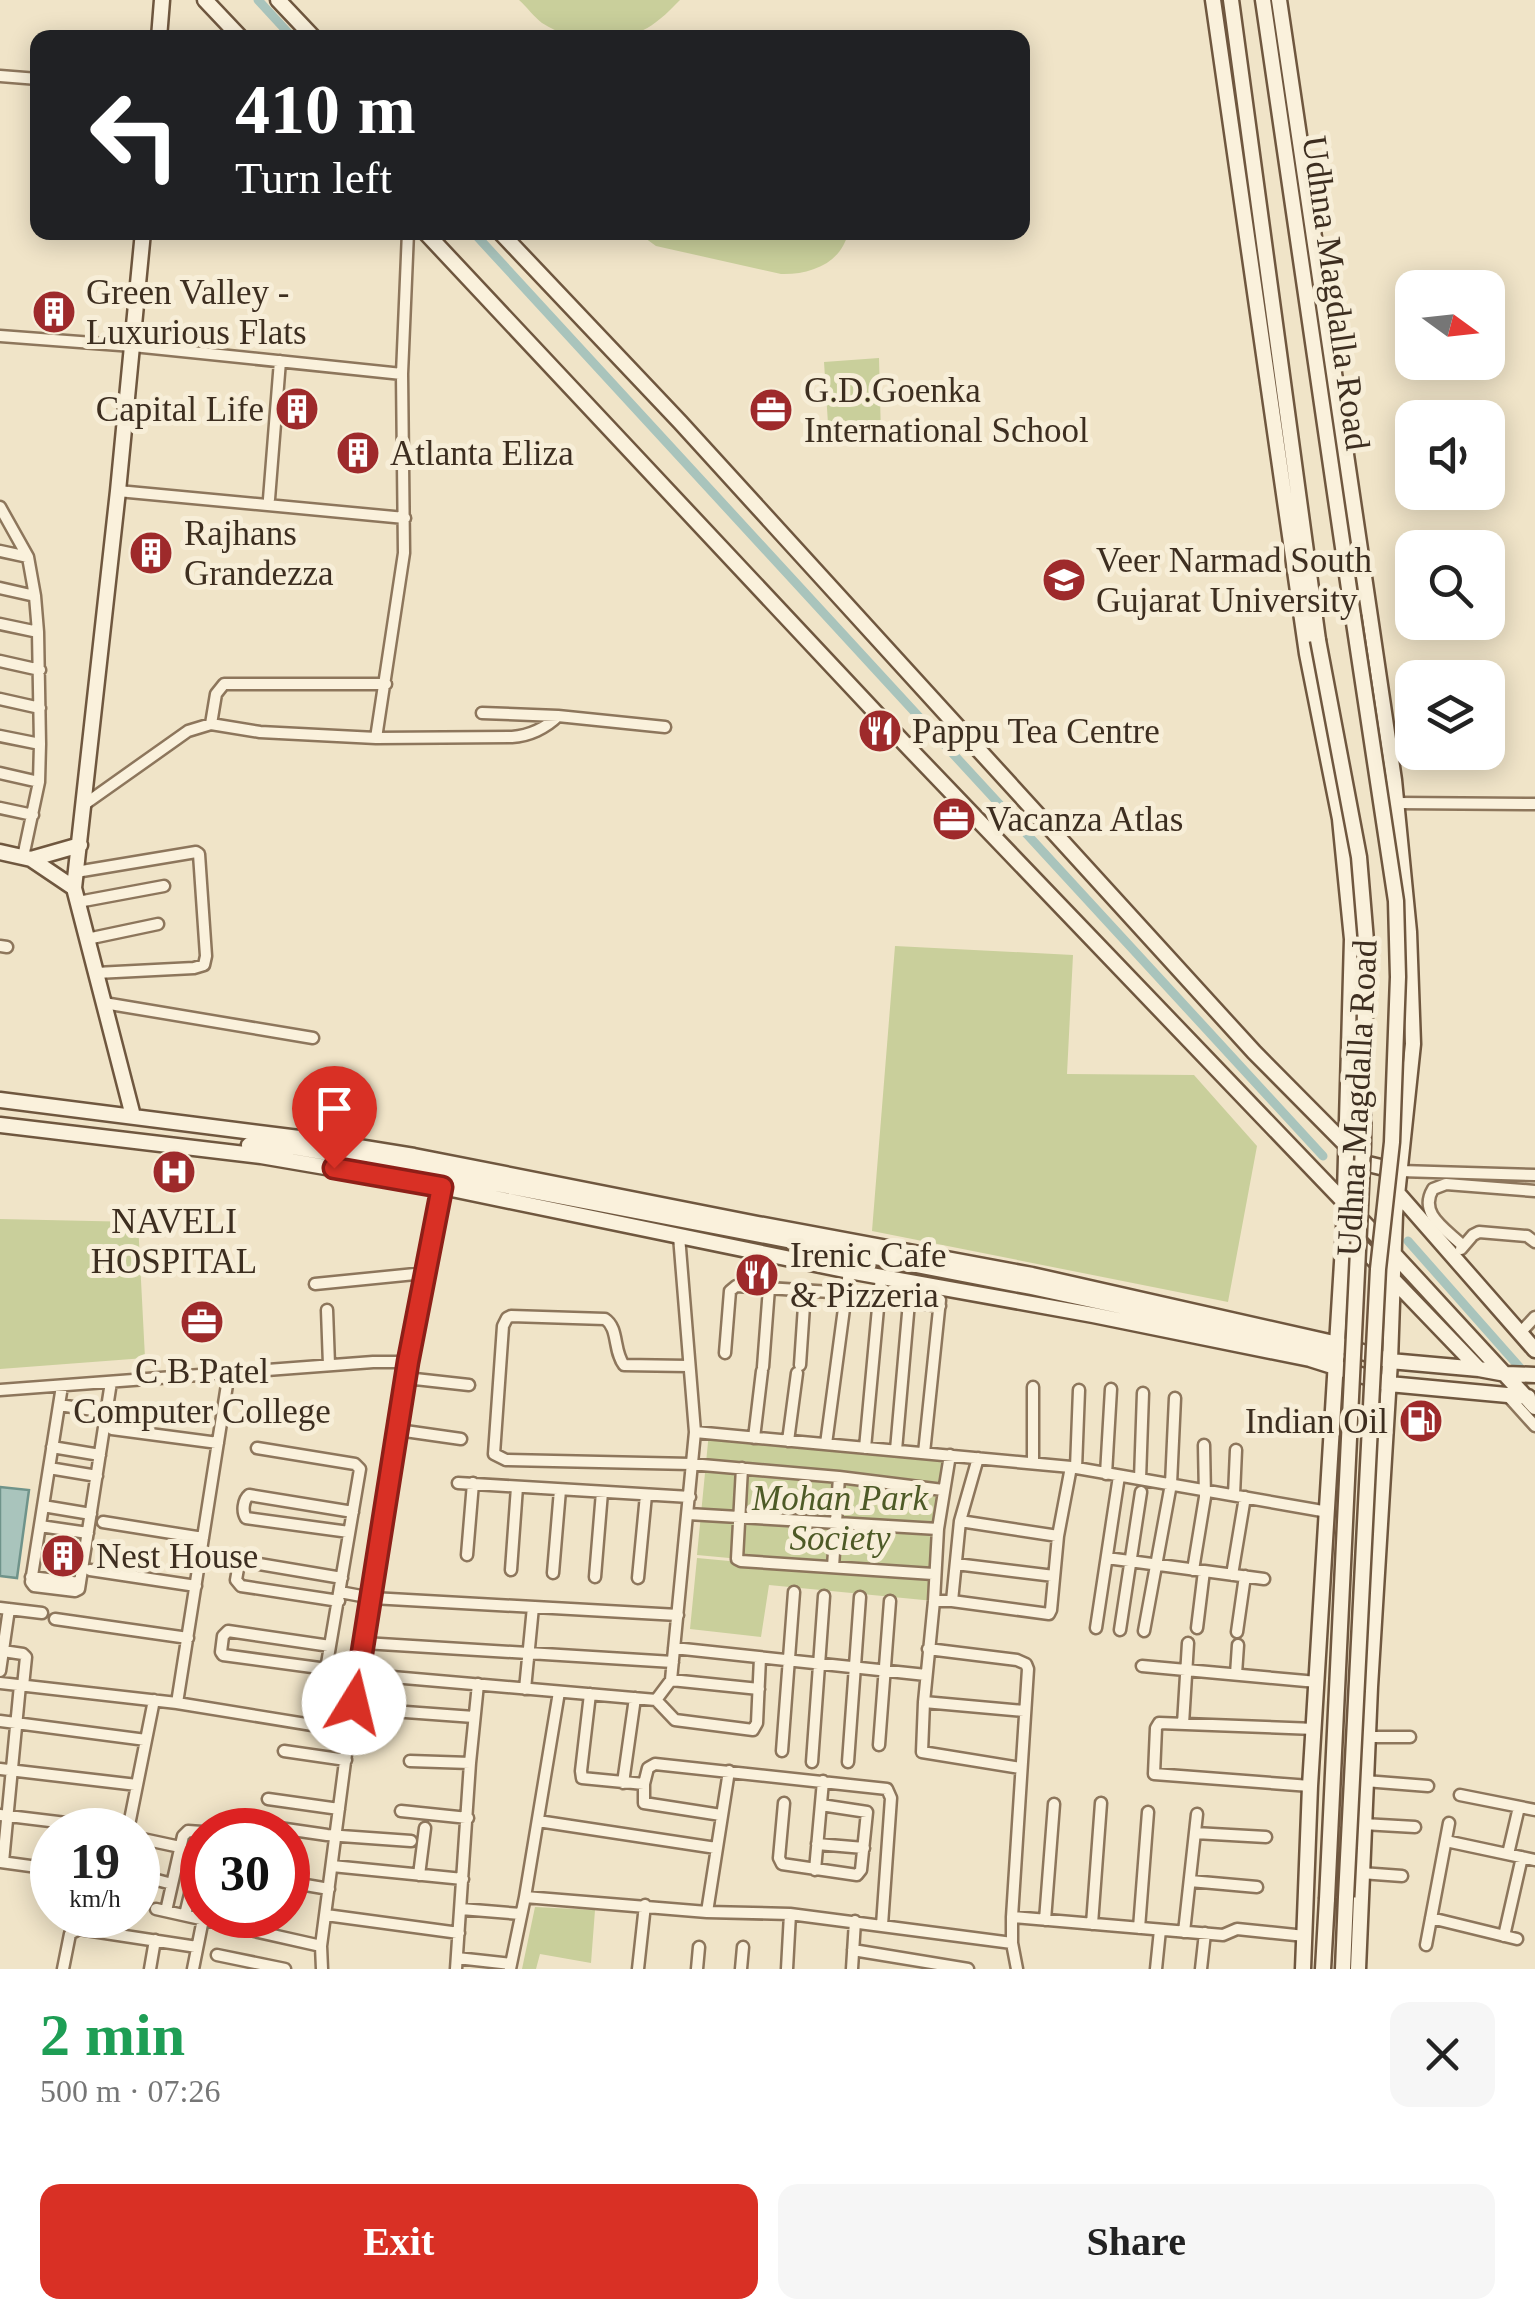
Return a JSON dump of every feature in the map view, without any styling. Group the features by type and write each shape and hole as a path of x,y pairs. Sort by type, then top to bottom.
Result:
{"main road":[{"path":"160,30 162,0"},
{"path":"206,0 234,30"},
{"path":"278,0 292,6 308,30"},
{"path":"1213,0 1307,654 1340,819 1352,939 1344,1230 1302,1969"},
{"name":"Udhna Magdalla Road","path":"1232,0 1318,640 1359,858 1366,941 1363,1146 1323,1969"},
{"name":"Udhna Magdalla Road","path":"1263,0 1396,902 1398,977 1392,1142 1378,1269 1343,1969"},
{"path":"1279,0 1368,595 1409,932 1413,1044 1393,1253 1358,1969"},
{"path":"1221,57 1239,54"},
{"path":"133,1116 76,888 142,240"},
{"path":"432,240 933,773 1532,1400"},
{"path":"508,240 680,422 1254,1052 1364,1163 1400,1171"},
{"path":"1348,583 1368,595"},
{"path":"27,858 80,845"},
{"path":"0,852 27,858 76,888"},
{"path":"0,1100 319,1140 679,1236 942,1288 1337,1356 1535,1376"},
{"path":"0,1116 276,1148 291,1155 758,1224 1032,1275 1337,1356 1389,1384 1532,1400"},
{"path":"0,1125 444,1176 1116,1310 1263,1346 1281,1344 1337,1356"},
{"path":"1378,1168 1398,1194 1458,1252 1535,1350"},
{"path":"1344,1230 1479,1369"}],"street":[{"path":"0,76 30,78"},
{"path":"376,738 404,553 402,374 408,240"},
{"path":"0,336 402,374"},
{"path":"269,499 280,361"},
{"path":"118,491 405,518"},
{"path":"2,512 28,557 38,632 39,782 27,858"},
{"path":"0,550 28,557"},
{"path":"0,588 35,596"},
{"path":"0,624 38,632"},
{"path":"0,661 40,670"},
{"path":"211,724 216,694 224,684 386,684"},
{"path":"0,699 40,708"},
{"path":"482,713 665,727"},
{"path":"85,804 188,731 211,724 260,732 376,738 518,736 550,724 558,716"},
{"path":"0,736 40,744"},
{"path":"0,772 39,782"},
{"path":"1396,803 1535,804"},
{"path":"0,808 33,814"},
{"path":"76,888 199,854 204,965 96,973"},
{"path":"76,888 164,886"},
{"path":"87,939 158,924"},
{"path":"104,1003 313,1038"},
{"path":"1400,1171 1535,1175"},
{"path":"321,1968 358,1674 408,1362 444,1176"},
{"path":"1535,1192 1446,1184 1433,1189 1427,1200 1429,1211 1458,1252 1480,1232 1527,1236 1535,1242"},
{"path":"656,1700 671,1680 695,1432 679,1236"},
{"path":"826,1444 849,1271"},
{"path":"315,1284 425,1274"},
{"path":"865,1448 881,1276"},
{"path":"725,1353 730,1291 736,1286 846,1293 940,1306"},
{"path":"754,1438 769,1288"},
{"path":"924,1453 942,1288"},
{"path":"788,1441 805,1291"},
{"path":"896,1450 909,1302"},
{"path":"327,1310 330,1365"},
{"path":"688,1366 624,1365 613,1326 605,1319 511,1316 503,1326 493,1450 496,1458 691,1464 943,1490"},
{"path":"1520,1332 1535,1317"},
{"path":"0,1390 408,1362"},
{"path":"178,1702 229,1372"},
{"path":"406,1378 469,1385"},
{"path":"62,1386 31,1582 34,1586 75,1591 80,1584 111,1382"},
{"path":"1034,1388 1034,1462"},
{"path":"1106,1474 1111,1389"},
{"path":"934,1601 1047,1615 1051,1610 1058,1536 1074,1467 1078,1390"},
{"path":"1140,1479 1142,1393"},
{"path":"1508,1395 1535,1426"},
{"path":"1144,1631 1171,1484 1175,1398"},
{"path":"59,1405 107,1412"},
{"path":"112,1429 218,1442"},
{"path":"398,1430 460,1439"},
{"path":"695,1432 1074,1467 1328,1512"},
{"path":"1197,1628 1204,1445"},
{"path":"52,1447 100,1455"},
{"path":"257,1448 359,1466 320,1705"},
{"path":"1236,1450 1240,1496 1237,1632"},
{"path":"950,1456 933,1574 922,1752 1020,1768"},
{"path":"952,1601 960,1521 978,1458"},
{"path":"49,1468 97,1476"},
{"path":"742,1468 737,1559 933,1574"},
{"path":"1096,1628 1120,1476"},
{"path":"833,1567 839,1477"},
{"path":"458,1483 690,1497"},
{"path":"467,1555 473,1484"},
{"path":"511,1570 517,1486"},
{"path":"553,1573 560,1490"},
{"path":"595,1577 602,1492"},
{"path":"1120,1630 1141,1492"},
{"path":"638,1578 646,1495"},
{"path":"349,1532 246,1518 245,1500 249,1496 352,1512"},
{"path":"43,1506 91,1514"},
{"path":"688,1514 938,1528"},
{"path":"960,1521 1058,1536"},
{"path":"102,1522 204,1538"},
{"path":"40,1526 88,1533"},
{"path":"1112,1526 1136,1530"},
{"path":"1107,1558 1264,1579"},
{"path":"342,1578 241,1561 236,1580 240,1586 340,1597 678,1615"},
{"path":"956,1564 1054,1576"},
{"path":"90,1570 196,1586"},
{"path":"782,1752 794,1592"},
{"path":"1101,1593 1125,1596"},
{"path":"812,1762 824,1596"},
{"path":"848,1762 860,1597"},
{"path":"879,1745 890,1600"},
{"path":"525,1689 534,1607"},
{"path":"0,1671 5,1608 42,1613"},
{"path":"55,1618 188,1638"},
{"path":"326,1669 223,1655 223,1636 228,1631 330,1646"},
{"path":"1183,1724 1188,1642"},
{"path":"364,1643 673,1662"},
{"path":"1236,1674 1238,1645"},
{"path":"674,1648 926,1676"},
{"path":"928,1649 1022,1662 1028,1669 1012,1917 1017,1969"},
{"path":"3,1651 26,1657 6,1769 2,1862 30,1866"},
{"path":"358,1674 656,1700 675,1720 753,1730 758,1723 760,1658"},
{"path":"1142,1666 1317,1682"},
{"path":"671,1680 759,1689"},
{"path":"0,1683 178,1702 349,1732"},
{"path":"478,1684 457,1963 510,1967 526,1897 558,1692"},
{"path":"590,1694 580,1775 585,1779 644,1784"},
{"path":"622,1783 634,1698"},
{"path":"131,1808 154,1700"},
{"path":"924,1702 1024,1711"},
{"path":"392,1711 474,1717"},
{"path":"0,1720 146,1740"},
{"path":"1310,1786 1154,1774 1157,1724 1315,1729"},
{"path":"1368,1737 1410,1738"},
{"path":"284,1751 346,1760"},
{"path":"410,1761 470,1763"},
{"path":"721,1815 648,1804 643,1800 648,1768 655,1764 882,1787 890,1794 882,1925"},
{"path":"6,1769 137,1785"},
{"path":"707,1912 728,1771"},
{"path":"816,1870 822,1781"},
{"path":"1365,1781 1428,1786"},
{"path":"1460,1795 1535,1810"},
{"path":"268,1800 339,1809"},
{"path":"784,1803 780,1862 789,1867 857,1875 861,1870 867,1812 821,1805"},
{"path":"1092,1924 1101,1803"},
{"path":"1045,1920 1054,1804"},
{"path":"1508,1854 1519,1806"},
{"path":"401,1811 468,1818"},
{"path":"1139,1928 1148,1812"},
{"path":"1184,1932 1197,1814"},
{"path":"4,1816 30,1819"},
{"path":"538,1821 716,1848"},
{"path":"1426,1945 1450,1823"},
{"path":"1364,1824 1414,1828"},
{"path":"419,1875 425,1828"},
{"path":"310,1832 411,1841"},
{"path":"1195,1833 1266,1838"},
{"path":"1446,1840 1535,1860"},
{"path":"160,1843 180,1847 172,1884 161,1910 180,1915"},
{"path":"818,1844 864,1848"},
{"path":"1504,1936 1522,1857"},
{"path":"332,1866 463,1879"},
{"path":"1362,1873 1402,1876"},
{"path":"160,1881 172,1884"},
{"path":"1190,1881 1257,1887"},
{"path":"310,1886 329,1889"},
{"path":"526,1897 707,1912 790,1914 1012,1943"},
{"path":"638,1969 646,1905"},
{"path":"461,1909 520,1914"},
{"path":"787,1969 790,1914"},
{"path":"326,1915 459,1934"},
{"path":"1012,1917 1205,1934 1223,1935 1237,1930 1305,1936"},
{"path":"1431,1918 1517,1939"},
{"path":"852,1969 855,1921"},
{"path":"63,1969 68,1940 79,1929 197,1947"},
{"path":"1156,1969 1160,1930"},
{"path":"1201,1969 1205,1934"},
{"path":"193,1969 200,1938"},
{"path":"288,1938 321,1946"},
{"path":"150,1969 155,1940"},
{"path":"697,1969 699,1947"},
{"path":"741,1969 743,1947"},
{"path":"854,1950 968,1969"},
{"path":"217,1955 286,1969"}],"green space":[{"path":"519,0 680,0 643,30 555,30 539,21"},
{"path":"648,240 845,240 839,253 822,266 781,274 656,246"},
{"path":"879,358 881,436 829,439 824,362"},
{"path":"895,946 1073,955 1067,1074 1194,1075 1257,1146 1228,1302 872,1231"},
{"path":"0,1219 138,1222 145,1358 0,1369"},
{"name":"Mohan Park Society","path":"709,1432 948,1455 934,1601 769,1585 761,1637 690,1629 697,1558 771,1565 772,1562 697,1555"},
{"path":"535,1907 595,1910 591,1963 540,1954 536,1969 522,1969"}],"water":[{"path":"0,1487 29,1490 17,1578 0,1576"}],"waterway":[{"path":"258,0 286,30"},
{"path":"480,240 1323,1156"},
{"path":"1408,1241 1522,1370"}],"place":[{"name":"Green Valley - Luxurious Flats","path":"54,312"},
{"name":"Capital Life","path":"297,409"},
{"name":"G.D.Goenka International School","path":"771,410"},
{"name":"Atlanta Eliza","path":"358,453"},
{"name":"Rajhans Grandezza","path":"151,553"},
{"name":"Veer Narmad South Gujarat University","path":"1064,580"},
{"name":"Pappu Tea Centre","path":"880,731"},
{"name":"Vacanza Atlas","path":"954,819"},
{"name":"NAVELI HOSPITAL","path":"174,1172"},
{"name":"Irenic Cafe & Pizzeria","path":"757,1275"},
{"name":"C B Patel Computer College","path":"202,1322"},
{"name":"Indian Oil","path":"1421,1421"},
{"name":"Nest House","path":"63,1556"}],"route":[{"path":"334,1168 442,1187 408,1362 354,1703"}]}
